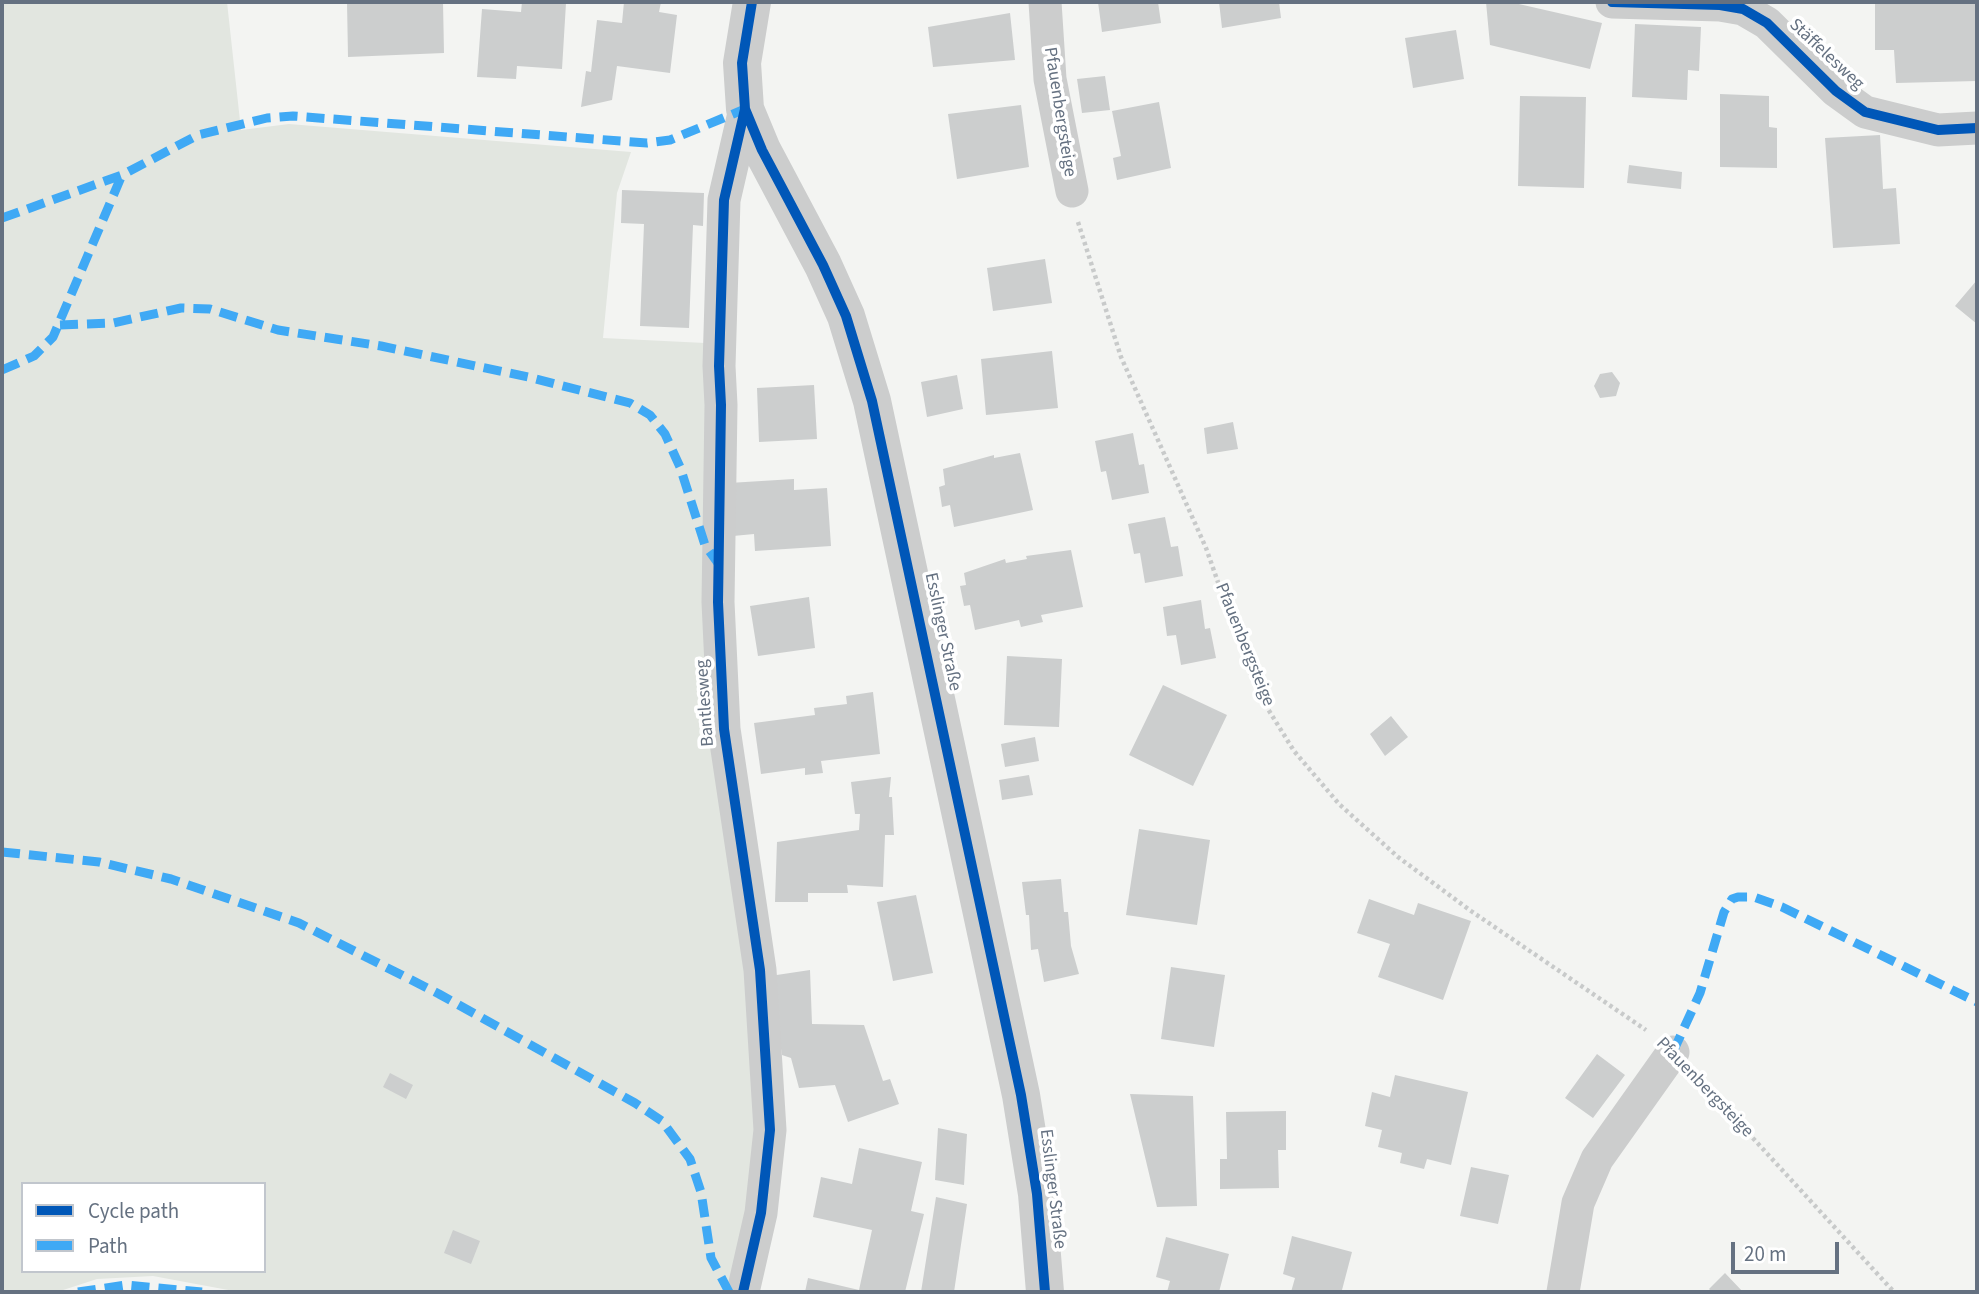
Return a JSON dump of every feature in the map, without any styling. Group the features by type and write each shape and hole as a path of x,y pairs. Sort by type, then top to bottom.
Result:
{"street":[{"name":"Esslinger Straße","path":"752,2 742,63 745,109 762,150 823,265 846,316 875,413 1021,1095 1037,1194 1045,1292"},
{"name":"Pfauenbergsteige","path":"1045,2 1051,79 1072,191"},
{"name":"Stäffelesweg","path":"1612,2 1720,5 1743,9 1767,23 1845,100 1865,112 1938,130 1977,128"},
{"name":"Bantlesweg","path":"743,1292 761,1213 770,1130 760,970 724,729 718,601 721,405 719,366 724,200 745,109"},
{"path":"1563,1292 1576,1211 1597,1159 1673,1052"}],"shaded area":[{"path":"2,2 227,2 241,130 289,124 631,152 617,193 603,338 705,343 761,1106 734,1292 239,1292 153,1276 97,1279 57,1292 2,1292"}],"building":[{"path":"347,2 443,2 444,53 348,57"},
{"path":"522,2 566,3 562,69 517,66 516,79 477,77 482,9 521,12"},
{"path":"624,2 661,2 659,12 677,15 670,73 617,66 612,100 581,107 586,71 591,72 597,20 622,23"},
{"path":"1098,2 1158,2 1161,23 1102,32"},
{"path":"1219,2 1279,2 1281,18 1222,28"},
{"path":"1486,2 1510,2 1602,23 1590,69 1490,45"},
{"path":"1875,2 1977,2 1977,81 1896,83 1894,50 1875,50"},
{"path":"1010,13 1015,60 933,67 928,27"},
{"path":"1635,24 1701,27 1699,71 1688,70 1687,100 1632,97"},
{"path":"1456,30 1464,79 1413,88 1405,38"},
{"path":"1105,76 1110,110 1082,113 1077,79"},
{"path":"1720,94 1769,96 1769,127 1777,128 1777,168 1720,167"},
{"path":"1520,96 1586,97 1584,188 1518,186"},
{"path":"1159,102 1171,168 1117,180 1113,158 1121,156 1112,111"},
{"path":"1021,105 1029,167 957,179 948,114"},
{"path":"1880,135 1883,189 1896,188 1900,244 1833,248 1825,138"},
{"path":"1629,165 1682,172 1681,189 1627,183"},
{"path":"622,190 704,193 703,226 693,225 689,328 640,326 644,224 621,223"},
{"path":"1045,259 1052,303 993,311 987,268"},
{"path":"1977,280 1977,324 1955,306"},
{"path":"1052,351 1058,408 986,415 981,359"},
{"path":"1612,372 1620,383 1616,396 1600,398 1594,386 1600,374"},
{"path":"957,375 963,409 927,417 921,382"},
{"path":"814,385 817,439 759,442 757,388"},
{"path":"1233,422 1238,449 1207,454 1204,428"},
{"path":"1133,433 1139,465 1144,464 1149,493 1112,500 1106,471 1101,472 1095,441"},
{"path":"1020,453 1033,510 954,527 950,505 942,507 939,487 945,485 943,469 994,455 994,458"},
{"path":"794,479 794,490 827,488 831,546 755,551 754,534 733,536 729,483"},
{"path":"1165,517 1171,547 1178,546 1183,576 1145,583 1140,553 1134,554 1128,524"},
{"path":"1071,550 1083,607 1041,615 1043,622 1021,627 1019,620 975,630 970,605 964,606 960,586 966,585 964,573 1005,559 1006,563 1027,559 1026,556"},
{"path":"809,597 815,648 758,656 750,606"},
{"path":"1201,600 1205,629 1210,628 1216,658 1181,665 1176,635 1167,636 1163,607"},
{"path":"1007,656 1062,659 1059,727 1004,725"},
{"path":"1163,685 1227,715 1193,786 1129,755"},
{"path":"873,692 880,754 821,761 823,773 805,775 805,768 761,774 754,723 815,715 814,708 847,704 846,696"},
{"path":"1391,716 1408,737 1385,756 1370,734"},
{"path":"1035,737 1039,761 1005,767 1001,744"},
{"path":"1029,775 1033,795 1002,800 999,780"},
{"path":"891,777 889,797 892,797 894,835 885,835 883,887 847,885 848,893 808,893 808,902 775,902 777,842 859,830 860,814 855,814 851,782"},
{"path":"1139,829 1210,840 1197,925 1126,915"},
{"path":"1061,879 1064,912 1068,912 1071,946 1079,974 1044,982 1038,949 1031,950 1029,915 1026,915 1022,882"},
{"path":"916,895 933,973 893,981 877,902"},
{"path":"1369,899 1414,915 1418,903 1471,921 1443,1000 1378,977 1390,944 1357,933"},
{"path":"1171,967 1225,975 1214,1047 1161,1039"},
{"path":"810,970 812,1024 864,1025 883,1081 890,1079 899,1104 848,1122 835,1085 799,1088 791,1058 782,1055 770,976"},
{"path":"1597,1054 1625,1075 1593,1118 1565,1098"},
{"path":"390,1073 413,1085 406,1099 383,1087"},
{"path":"1395,1075 1468,1092 1451,1165 1427,1159 1424,1169 1400,1163 1402,1153 1378,1147 1382,1130 1365,1126 1372,1092 1390,1097"},
{"path":"1130,1094 1193,1096 1197,1206 1157,1207"},
{"path":"1286,1111 1286,1150 1278,1150 1279,1188 1220,1189 1220,1159 1227,1159 1226,1112"},
{"path":"938,1128 967,1134 964,1185 935,1180"},
{"path":"859,1148 922,1162 911,1211 924,1214 905,1292 805,1292 808,1278 859,1290 872,1230 813,1217 821,1177 852,1184"},
{"path":"1471,1167 1509,1175 1498,1224 1460,1216"},
{"path":"936,1197 967,1204 954,1292 921,1292"},
{"path":"453,1230 480,1241 471,1264 444,1253"},
{"path":"1292,1236 1352,1252 1342,1290 1349,1292 1291,1292 1295,1278 1283,1274"},
{"path":"1166,1237 1229,1254 1219,1292 1167,1292 1170,1281 1156,1277"},
{"path":"1725,1273 1743,1292 1712,1292 1709,1289"}],"marked path":[{"path":"2,218 122,175 198,135 267,118 293,116 647,143 670,140 745,109"},
{"path":"2,370 34,356 53,337 122,175"},
{"path":"60,325 113,323 181,308 210,309 278,330 381,346 528,377 630,403 650,415 665,434 680,467 705,545 718,563"},
{"path":"2,852 99,862 171,879 299,923 439,994 635,1103 662,1121 690,1159 701,1192 711,1258 729,1292"},
{"path":"1673,1052 1700,993 1724,912 1732,899 1738,897 1754,897 1782,907 1977,1002"},
{"path":"78,1292 126,1285 202,1292"}],"cycle path":[{"path":"752,2 742,63 745,109 762,150 823,265 846,316 872,401 1021,1095 1037,1194 1045,1292"},
{"path":"1612,2 1720,5 1743,9 1767,23 1836,91 1865,112 1938,130 1977,128"},
{"path":"743,1292 761,1213 770,1130 760,970 724,729 718,602 721,405 719,366 724,200 745,109"}]}
